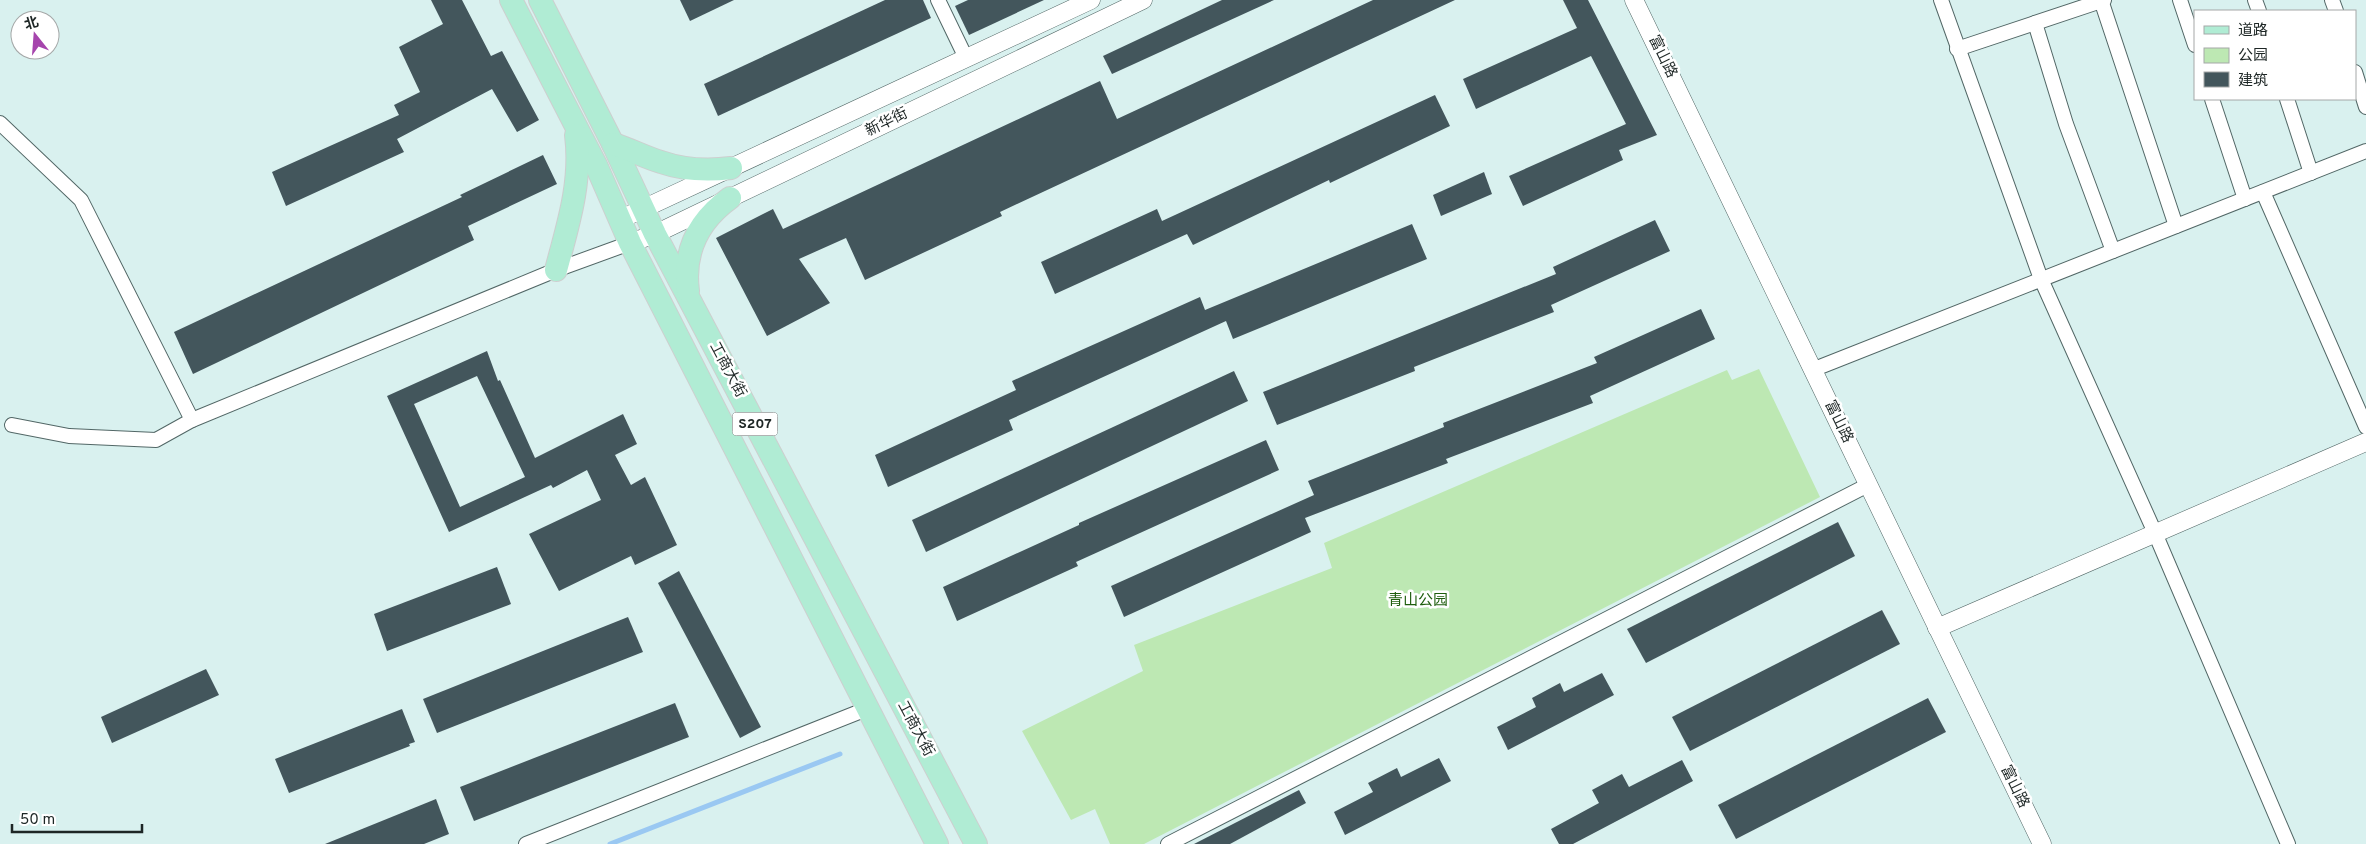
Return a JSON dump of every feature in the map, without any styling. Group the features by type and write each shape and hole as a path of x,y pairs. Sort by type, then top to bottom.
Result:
{"main road":[{"name":"工商大街","path":"511,0 596,165 630,243 937,844"},
{"name":"工商大街","path":"540,0 692,304 976,844"},
{"path":"556,270 576,194 578,171 575,124"},
{"path":"613,144 677,167 695,170 731,168"},
{"path":"692,304 687,277 687,263 694,237 709,215 730,198"}],"street":[{"path":"938,0 966,58"},
{"name":"新华街","path":"620,220 1091,0"},
{"name":"新华街","path":"630,243 656,234 1143,0"},
{"name":"富山路","path":"1634,0 2042,844"},
{"path":"1941,0 2041,279 2155,533 2288,844"},
{"path":"1957,49 2102,0 2176,226"},
{"path":"2180,0 2194,42"},
{"path":"2035,23 2066,124 2113,251"},
{"path":"2356,75 2366,107"},
{"path":"2212,100 2245,199"},
{"path":"2287,100 2311,173"},
{"path":"0,122 80,200 192,420"},
{"path":"1812,370 2366,151"},
{"path":"2263,192 2366,427"},
{"path":"12,425 69,436 156,440 192,420 556,270 630,243"},
{"path":"1938,628 2366,442"},
{"path":"1168,844 1868,485"},
{"path":"526,844 869,708"}],"green space":[{"name":"青山公园","path":"1759,369 1820,497 1144,844 1110,844 1095,809 1071,820 1022,731 1143,671 1134,645 1332,568 1324,543 1727,370 1732,380"}],"building":[{"path":"431,0 462,0 491,56 502,51 539,120 517,132 492,89 397,139 404,152 286,206 272,172 399,115 394,105 420,92 399,47 443,24"},
{"path":"680,0 734,0 690,21"},
{"path":"885,0 923,0 931,18 718,116 704,84"},
{"path":"968,0 1044,0 969,35 955,6"},
{"path":"1222,0 1274,0 1112,74 1103,56"},
{"path":"1373,0 1455,0 1000,212 1002,216 865,280 846,238 799,259 830,303 767,336 716,238 773,209 783,229 1100,81 1117,119"},
{"path":"1563,0 1588,0 1657,135 1619,150 1623,160 1523,206 1509,176 1626,124 1591,56 1476,109 1463,79 1577,28"},
{"path":"1435,95 1450,126 1330,183 1329,180 1193,245 1187,234 1055,294 1041,262 1157,209 1162,221"},
{"path":"543,155 557,184 468,226 474,240 193,374 174,332 462,197 460,195"},
{"path":"1484,172 1492,194 1441,216 1433,195"},
{"path":"1655,220 1670,251 1551,305 1554,312 1414,367 1415,371 1277,425 1263,392 1556,274 1553,267"},
{"path":"1412,224 1427,259 1233,339 1226,321 1009,420 1013,430 888,487 875,455 1016,390 1012,381 1200,297 1205,310"},
{"path":"1701,309 1715,339 1590,396 1593,403 1446,459 1448,463 1305,518 1311,532 1124,617 1111,586 1314,495 1308,481 1444,427 1443,423 1597,363 1594,357"},
{"path":"487,351 498,381 500,380 535,458 623,414 637,444 615,455 631,485 645,477 677,545 635,565 631,556 559,591 529,534 601,500 587,470 553,488 551,485 449,532 387,396","holes":["477,376 525,477 460,507 414,404"]},
{"path":"1234,371 1248,401 926,552 912,520"},
{"path":"1266,440 1279,470 1076,562 1078,566 957,621 943,587 1079,525 1079,523"},
{"path":"1838,522 1855,556 1646,663 1627,629"},
{"path":"497,567 511,604 387,651 374,614"},
{"path":"679,571 761,727 740,738 658,583"},
{"path":"1882,610 1900,644 1690,751 1672,717"},
{"path":"628,617 643,652 437,733 423,699"},
{"path":"206,669 219,695 112,743 101,717"},
{"path":"1602,673 1614,695 1508,750 1497,727 1536,707 1532,698 1560,683 1564,692"},
{"path":"1928,698 1946,732 1736,839 1718,805"},
{"path":"675,703 689,737 474,821 460,787"},
{"path":"402,709 415,742 409,744 410,746 289,793 275,759"},
{"path":"1439,758 1451,781 1345,835 1334,812 1373,792 1368,783 1397,768 1401,777"},
{"path":"1682,760 1693,781 1573,844 1559,844 1551,829 1599,803 1592,790 1622,774 1629,787"},
{"path":"1299,790 1306,803 1230,844 1194,844"},
{"path":"436,799 449,834 424,844 325,844"}],"waterway":[{"path":"610,844 840,754"}]}
